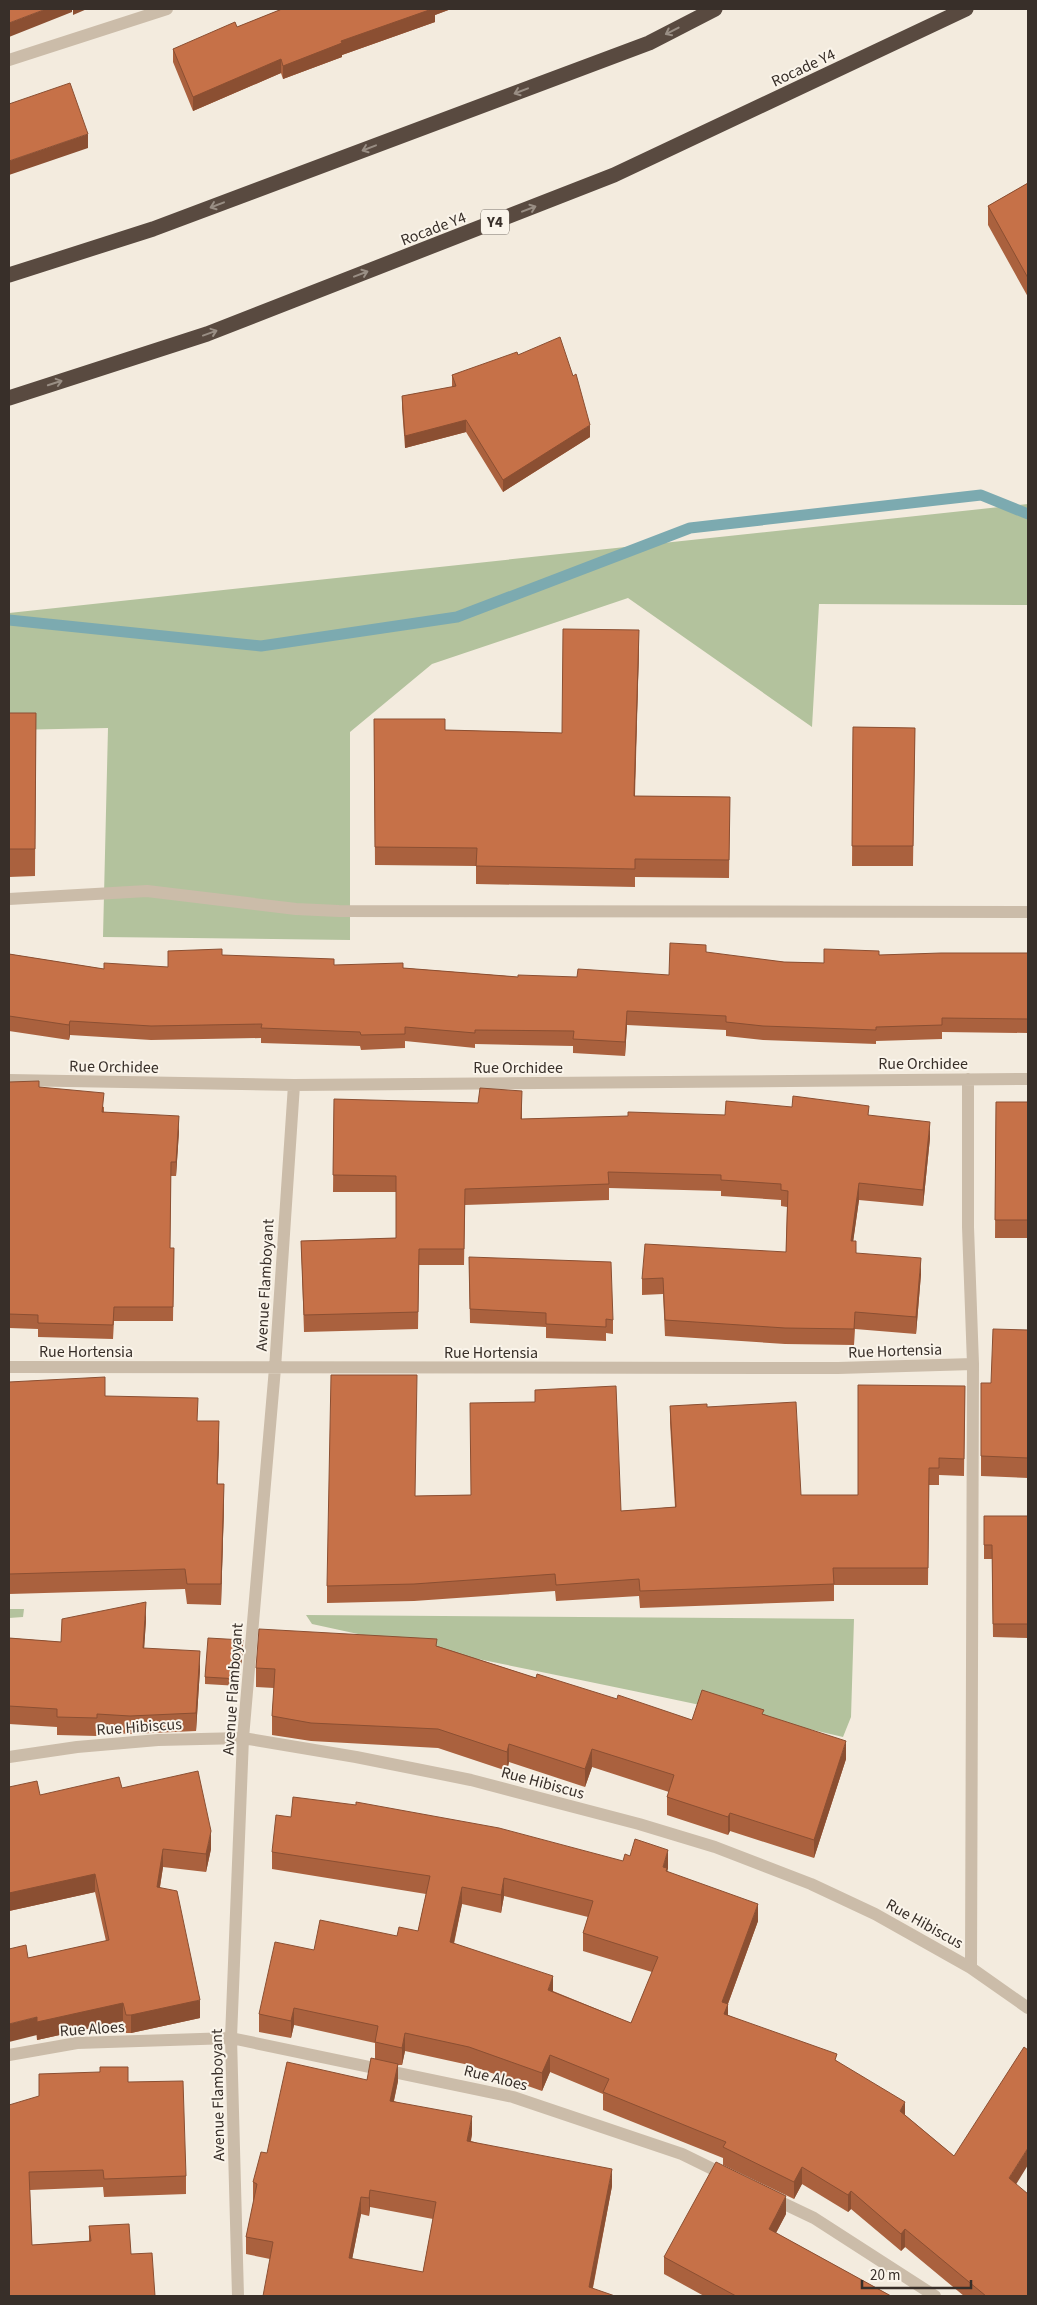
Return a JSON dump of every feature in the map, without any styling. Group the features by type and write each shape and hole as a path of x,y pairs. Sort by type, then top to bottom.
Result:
{"highway":[{"path":"9,275 153,229 649,43 715,9"},
{"name":"Rocade Y4","path":"9,398 207,334 614,176 966,9"}],"street":[{"path":"9,60 167,9"},
{"path":"9,899 147,891 296,909 339,911 1028,912"},
{"path":"968,1079 968,1227 972,1364 971,1968"},
{"name":"Rue Orchidee","path":"9,1080 294,1085 1028,1079"},
{"name":"Avenue Flamboyant","path":"238,2296 231,2038 243,1738 275,1368 294,1085"},
{"name":"Rue Hortensia","path":"9,1366 838,1368 972,1364"},
{"name":"Rue Hibiscus","path":"9,1757 77,1747 158,1740 243,1738 356,1757 471,1780 639,1824 715,1847 810,1884 875,1914 971,1968 1028,2008"},
{"name":"Rue Aloes","path":"9,2055 77,2042 231,2038 513,2097 682,2154 734,2180"},
{"path":"761,2192 814,2218 935,2296"}],"green space":[{"path":"1028,504 1028,605 819,604 812,727 628,598 432,664 350,732 350,940 103,937 108,728 9,730 9,613"},
{"path":"9,1609 24,1609 23,1617 9,1618"},
{"path":"306,1615 854,1619 851,1717 843,1737 711,1707 312,1624"}],"building":[{"path":"9,9 46,9 9,23"},
{"path":"282,9 432,9 341,41 342,43 283,66 281,59 193,97 173,49 235,22 237,27"},
{"path":"70,83 88,134 9,161 9,104"},
{"path":"1028,183 1028,278 988,206"},
{"path":"560,337 573,376 576,374 590,425 503,480 466,420 405,436 402,396 456,386 452,375 517,352 518,355"},
{"path":"563,629 639,630 634,796 730,797 729,860 635,859 635,869 476,866 477,848 375,847 374,719 445,719 445,730 562,733"},
{"path":"9,713 36,713 35,849 9,849"},
{"path":"853,727 915,728 913,846 852,846"},
{"path":"670,943 706,945 706,952 784,962 824,963 824,949 879,951 879,955 1028,953 1028,1019 942,1018 942,1025 876,1027 876,1030 763,1026 726,1022 726,1016 627,1011 625,1042 573,1039 574,1031 475,1030 475,1033 405,1027 405,1034 361,1035 360,1032 261,1028 262,1024 151,1026 70,1021 69,1025 9,1016 9,954 104,969 104,963 168,967 168,951 222,949 222,955 334,959 334,965 403,963 403,968 518,977 518,975 577,977 578,969 669,975"},
{"path":"39,1081 39,1087 104,1093 102,1112 179,1116 176,1162 171,1162 170,1248 174,1248 173,1307 114,1307 113,1325 38,1323 38,1315 9,1314 9,1082"},
{"path":"480,1088 522,1091 521,1119 628,1116 628,1112 725,1115 726,1101 792,1107 793,1096 869,1106 868,1115 930,1122 923,1190 859,1183 851,1241 856,1241 856,1253 921,1258 916,1317 855,1312 854,1329 785,1328 665,1320 663,1278 642,1279 645,1244 786,1252 788,1191 781,1190 781,1184 721,1180 721,1175 608,1172 609,1184 465,1189 464,1249 419,1249 418,1312 304,1315 301,1241 396,1238 396,1176 333,1175 334,1099 478,1103"},
{"path":"996,1102 1028,1102 1028,1220 995,1220"},
{"path":"469,1257 611,1262 613,1320 606,1319 606,1327 546,1324 546,1313 470,1309"},
{"path":"993,1329 1028,1330 1028,1458 981,1456 981,1383 991,1383"},
{"path":"331,1375 417,1375 415,1496 471,1495 470,1403 535,1402 535,1390 616,1386 621,1511 676,1507 670,1406 707,1404 707,1407 796,1402 801,1495 858,1495 858,1385 965,1386 964,1459 939,1458 939,1468 929,1468 928,1568 833,1568 834,1584 640,1591 639,1579 556,1585 555,1574 414,1584 327,1586"},
{"path":"105,1377 105,1396 198,1398 197,1421 219,1421 217,1484 224,1484 221,1584 187,1584 185,1569 9,1574 9,1382"},
{"path":"984,1516 1028,1516 1028,1624 993,1624 992,1545 984,1545"},
{"path":"146,1602 143,1648 200,1651 196,1713 130,1716 97,1714 97,1718 57,1717 57,1709 9,1706 9,1638 61,1642 62,1619"},
{"path":"259,1629 437,1639 436,1646 536,1678 537,1674 617,1699 618,1695 692,1720 702,1690 764,1710 762,1714 846,1741 814,1840 730,1813 728,1817 667,1797 674,1775 592,1749 585,1769 509,1744 507,1752 438,1729 311,1723 272,1716 275,1669 256,1668"},
{"path":"208,1638 243,1640 239,1679 205,1677"},
{"path":"198,1771 211,1831 206,1854 163,1849 157,1887 177,1891 200,2000 131,2015 126,2015 123,2003 37,2022 37,2017 9,2024 9,1949 26,1945 28,1958 109,1940 95,1874 9,1893 9,1787 37,1781 40,1795 119,1777 122,1788"},
{"path":"293,1797 356,1805 356,1802 499,1828 623,1861 625,1854 630,1856 635,1839 668,1850 663,1867 667,1868 666,1871 758,1904 722,2002 728,2004 724,2014 837,2054 835,2060 905,2102 900,2111 954,2156 1024,2047 1028,2050 1028,2148 1009,2178 1028,2194 1028,2296 986,2296 905,2229 901,2234 851,2191 848,2195 802,2167 794,2182 723,2147 726,2142 603,2092 609,2079 550,2055 542,2073 469,2047 405,2033 402,2048 375,2042 378,2026 294,2008 291,2021 259,2014 275,1942 314,1950 320,1920 397,1936 399,1927 418,1931 430,1876 272,1852 276,1815 291,1817","holes":["504,1878 593,1901 583,1933 658,1957 631,2023 548,1990 553,1976 450,1942 462,1887 501,1895"]},
{"path":"371,2058 398,2064 390,2101 472,2116 467,2141 612,2169 589,2287 615,2296 263,2296 273,2242 246,2237 257,2184 253,2182 261,2152 267,2153 287,2062 367,2080","holes":["370,2190 436,2202 423,2272 349,2258 361,2197 369,2198"]},
{"path":"100,2067 128,2067 128,2082 183,2081 186,2176 104,2179 103,2170 29,2172 32,2245 91,2241 89,2226 129,2224 131,2254 152,2253 155,2296 9,2296 9,2105 39,2096 39,2074 100,2072"},
{"path":"716,2162 786,2196 769,2229 891,2296 736,2296 664,2257"}],"waterway":[{"path":"9,620 261,646 457,617 690,528 981,495 1028,514"}]}
